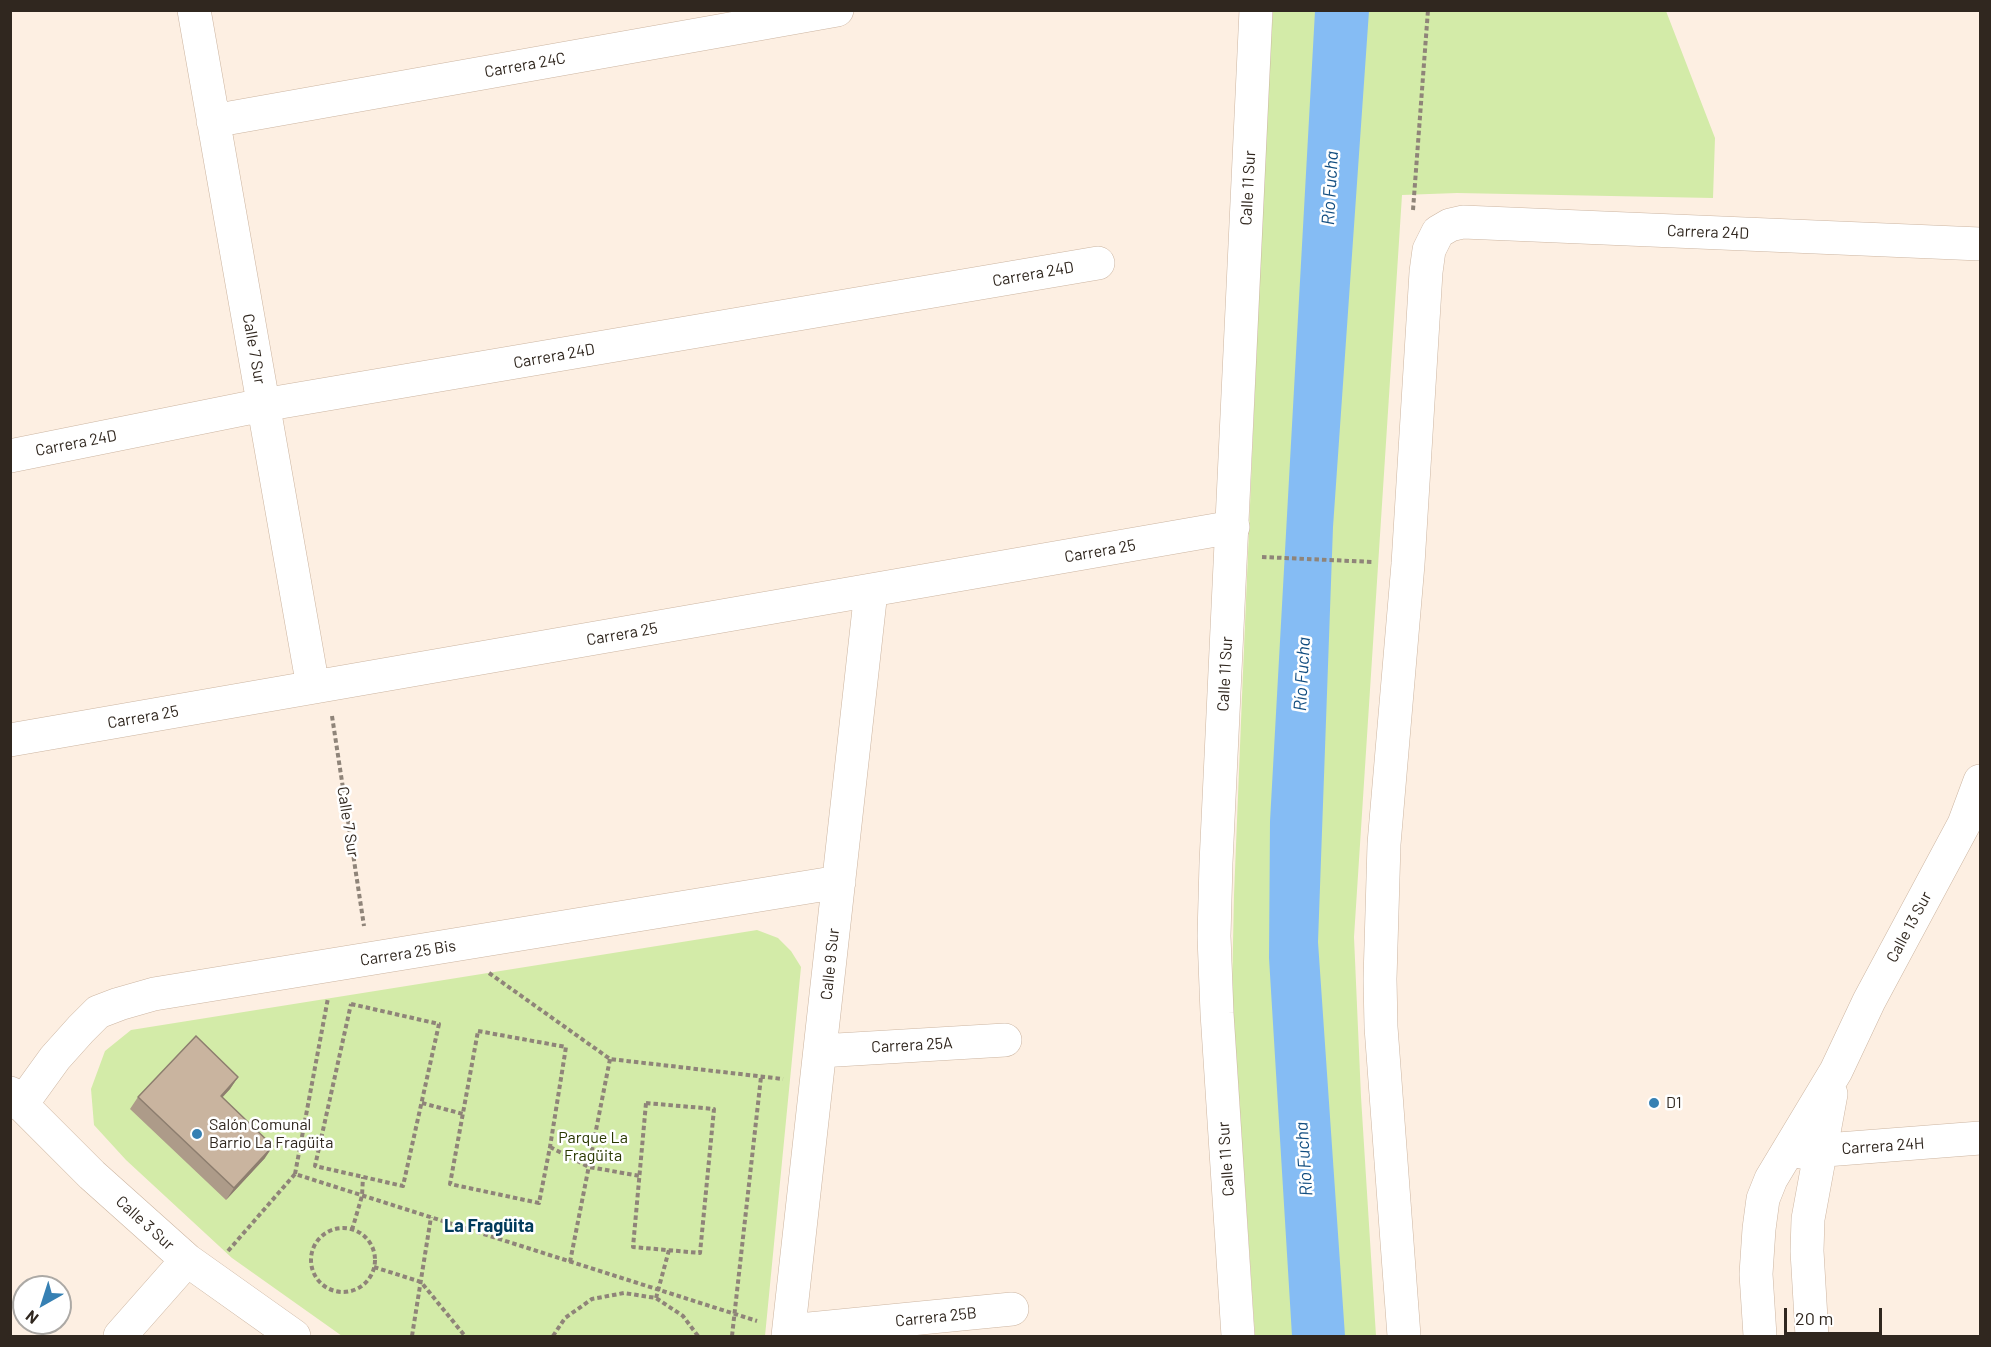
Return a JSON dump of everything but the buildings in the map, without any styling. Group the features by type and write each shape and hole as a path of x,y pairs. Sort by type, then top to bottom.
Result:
{"street":[{"name":"Calle 7 Sur","path":"194,10 263,405 320,686"},
{"name":"Carrera 24C","path":"213,121 741,18 837,10"},
{"name":"Calle 11 Sur","path":"1238,1336 1214,936 1256,10"},
{"name":"Carrera 24D","path":"1408,564 1426,272 1429,250 1438,232 1450,225 1463,222 1980,244"},
{"name":"Carrera 24D","path":"10,456 263,405 1098,263"},
{"name":"Carrera 25","path":"10,740 1233,527"},
{"path":"1404,1336 1380,979 1384,844 1408,564"},
{"name":"Calle 9 Sur","path":"788,1334 871,591"},
{"name":"Calle 13 Sur","path":"1760,1336 1756,1274 1763,1199 1771,1179 1836,1071 1869,1000 1964,824 1980,781"},
{"name":"Carrera 25 Bis","path":"16,1099 98,1012 154,994 839,882"},
{"name":"Carrera 25A","path":"820,1051 1005,1040"},
{"name":"Calle 13 Sur","path":"1812,1336 1808,1301 1808,1219 1836,1071"},
{"name":"Calle 3 Sur","path":"16,1099 92,1175 197,1267 294,1336"},
{"name":"Carrera 24H","path":"1786,1153 1980,1138"},
{"path":"120,1336 197,1267"},
{"name":"Carrera 25B","path":"788,1334 1012,1309"}],"path":[{"path":"1281,558 1408,564"},
{"name":"Calle 7 Sur","path":"320,686 369,959"},
{"path":"451,945 610,1059 816,1083"},
{"path":"197,1267 295,1174 335,964"},
{"path":"351,1004 439,1024 403,1186 363,1177 315,1166 351,1004"},
{"path":"478,1031 566,1047 550,1147 538,1203 450,1184 478,1031"},
{"path":"570,1262 610,1059"},
{"path":"732,1336 761,1077"},
{"path":"422,1103 463,1114"},
{"path":"646,1103 714,1109 700,1253 669,1250 633,1247 646,1103"},
{"path":"550,1147 589,1167 640,1176"},
{"path":"295,1174 734,1314 788,1334"},
{"path":"352,1230 362,1196 363,1177"},
{"path":"412,1336 431,1217"},
{"path":"333,1230 352,1230 361,1234 373,1248 374,1267 364,1284 348,1292 338,1292 329,1289 315,1276 310,1257 318,1240 325,1233 333,1230"},
{"path":"656,1298 669,1250"},
{"path":"374,1267 421,1282 465,1336"},
{"path":"553,1336 565,1318 592,1299 624,1293 656,1298 683,1316 698,1336"}],"green space":[{"path":"1273,11 1666,11 1715,138 1713,198 1457,193 1402,195 1354,937 1361,1097 1376,1336 1255,1336 1232,992 1243,672 1268,76"},
{"name":"Parque La Fragüita","path":"757,930 778,938 791,951 801,967 765,1336 342,1336 232,1258 126,1160 94,1125 91,1089 105,1051 131,1030"}],"water":[{"name":"Río Fucha","path":"1315,11 1369,11 1333,527 1318,942 1345,1336 1292,1336 1269,958 1270,821"}],"place":[{"name":"D1","path":"1654,1103"},
{"name":"Salón Comunal Barrio La Fragüita","path":"197,1134"}],"district":[{"name":"La Fragüita","path":"489,1226"}]}
